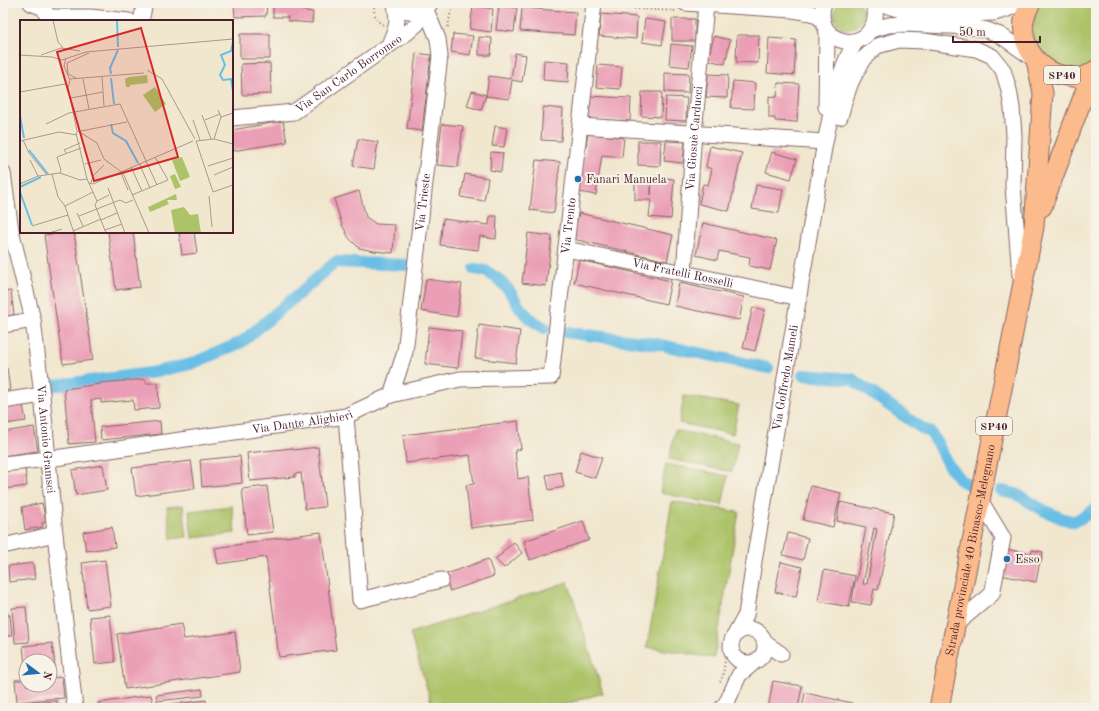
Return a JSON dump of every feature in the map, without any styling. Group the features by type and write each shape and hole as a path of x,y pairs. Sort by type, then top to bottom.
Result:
{"main road":[{"name":"Strada provinciale 40 Binasco-Melegnano","path":"1031,3 1026,12 1024,30 1027,46 1036,60 1046,69 1061,75 1082,78 1094,71"},
{"name":"Strada provinciale 40 Binasco-Melegnano","path":"939,708 1034,227 1044,93 1036,60"},
{"name":"Strada provinciale 40 Binasco-Melegnano","path":"1034,227 1094,71"}],"street":[{"path":"30,3 44,8 49,19 90,17 119,20"},
{"path":"141,20 145,3"},
{"path":"389,45 396,27 397,19 395,3"},
{"path":"395,3 402,9 409,12 422,10 428,7"},
{"name":"Via Trento","path":"551,377 594,3"},
{"path":"685,3 793,10 811,13 825,25 834,37 849,41 857,40 865,36 873,26 876,16 873,3"},
{"path":"793,10 812,7 821,3"},
{"name":"Via Goffredo Mameli","path":"824,3 822,10 825,25 825,142"},
{"path":"878,3 902,10 933,8 979,14 994,13 1020,3"},
{"path":"960,3 963,9 979,14"},
{"name":"Via Giosuè Carducci","path":"684,273 694,133 706,4"},
{"name":"Via San Carlo Borromeo","path":"233,118 294,112 417,24 428,7"},
{"name":"Via Trieste","path":"391,395 405,352 440,56 438,39 428,7"},
{"path":"870,30 889,25 905,24 970,27 987,30 1000,35 1018,46 1036,60"},
{"name":"Via Goffredo Mameli","path":"739,676 731,649 732,638 746,615 825,142 840,76 845,61 857,40"},
{"path":"818,184 851,82 863,60 877,46 900,40 924,41 976,49 992,56 1003,70 1009,90 1012,108 1014,135 1014,205 1022,291"},
{"path":"581,126 825,142"},
{"name":"Via Antonio Gramsci","path":"3,173 9,231 33,320 75,708"},
{"name":"Via Fratelli Rosselli","path":"566,249 799,298"},
{"path":"3,325 33,320"},
{"name":"Via Dante Alighieri","path":"3,464 48,459 346,416 391,395 460,379 551,377"},
{"path":"3,401 42,395"},
{"path":"346,416 360,600 441,580"},
{"path":"955,625 992,594 1003,538 980,500"},
{"path":"3,546 55,534"},
{"path":"746,615 759,648"},
{"path":"736,633 746,628 752,629 759,648"},
{"path":"733,655 741,662 747,663 759,648"},
{"path":"722,708 728,700 739,676 759,648"}],"path":[{"path":"374,3 374,16 378,21 382,25 396,27"}],"green space":[{"path":"839,3 858,3 862,11 863,18 860,23 849,29 838,25 834,14"},
{"path":"1037,3 1096,3 1096,64 1080,70 1054,66 1032,41 1035,7"},
{"path":"684,396 739,405 733,434 679,423"},
{"path":"675,430 738,443 732,472 669,459"},
{"path":"666,464 728,476 722,505 660,493"},
{"path":"672,501 739,512 714,658 647,647"},
{"path":"183,505 187,537 171,539 167,507"},
{"path":"232,506 235,533 192,538 189,511"},
{"path":"568,582 603,693 553,708 433,708 410,633"}],"building":[{"path":"248,3 267,4 266,16 235,17 234,6 248,5"},
{"path":"273,3 300,3 299,10 313,12 312,23 288,21 288,17 273,17"},
{"path":"473,6 493,9 491,32 470,29"},
{"path":"499,6 517,8 514,32 496,30"},
{"path":"522,8 576,12 574,35 520,31"},
{"path":"601,14 637,17 636,39 599,36"},
{"path":"645,19 666,22 662,45 642,42"},
{"path":"672,19 695,19 695,41 672,41"},
{"path":"240,34 270,34 270,59 240,59"},
{"path":"453,34 473,36 470,55 451,52"},
{"path":"737,35 759,35 758,63 736,62"},
{"path":"714,36 730,40 725,64 708,60"},
{"path":"479,37 492,38 491,55 479,55"},
{"path":"769,38 796,40 794,75 767,73"},
{"path":"671,44 692,46 689,67 669,65"},
{"path":"416,53 431,55 422,131 407,129"},
{"path":"515,53 526,55 522,82 512,80 509,99 486,96 489,76 511,79"},
{"path":"544,60 569,62 568,82 543,80"},
{"path":"270,63 271,94 242,95 241,64"},
{"path":"598,65 622,67 620,89 596,87"},
{"path":"665,73 689,74 688,93 665,92"},
{"path":"708,74 728,75 727,98 706,97"},
{"path":"733,81 755,83 754,109 731,108"},
{"path":"778,83 799,84 797,122 775,121 775,118 769,118 769,96 777,97"},
{"path":"472,91 486,95 481,110 467,106"},
{"path":"642,92 662,92 661,117 641,116"},
{"path":"585,96 631,98 630,121 584,119"},
{"path":"666,97 687,98 686,121 665,120"},
{"path":"543,107 563,109 561,141 541,140"},
{"path":"283,121 287,142 233,151 233,130"},
{"path":"442,124 463,126 458,167 437,165"},
{"path":"495,126 507,128 504,147 492,146"},
{"path":"588,133 624,138 622,157 602,155 596,195 579,192"},
{"path":"358,139 378,142 374,169 353,166"},
{"path":"638,141 661,141 660,166 638,165"},
{"path":"666,141 685,142 683,163 664,161"},
{"path":"710,146 742,153 729,211 699,204 703,184 708,185 712,169 706,167"},
{"path":"491,152 503,153 501,172 490,170"},
{"path":"772,152 797,159 791,179 766,172"},
{"path":"536,160 560,162 554,213 530,210"},
{"path":"465,174 488,178 484,201 461,197"},
{"path":"652,177 674,179 671,219 649,217 651,200 635,200 635,180 651,179 651,195"},
{"path":"756,185 783,189 779,213 752,209"},
{"path":"359,191 366,217 376,224 395,225 393,253 359,248 349,238 342,225 334,199"},
{"path":"579,213 673,235 667,261 573,239"},
{"path":"490,216 497,216 496,239 480,236 478,250 440,245 443,219 489,225"},
{"path":"703,223 777,240 770,270 749,266 750,257 719,251 717,260 696,255"},
{"path":"74,233 93,360 63,364 44,235"},
{"path":"108,233 133,233 140,287 116,290"},
{"path":"179,233 194,233 197,253 182,255"},
{"path":"528,233 552,236 546,286 522,283"},
{"path":"579,260 671,281 666,304 574,283"},
{"path":"426,279 462,284 457,317 421,311"},
{"path":"679,283 744,297 739,320 675,306"},
{"path":"11,291 14,315 3,316 3,292"},
{"path":"753,307 765,310 755,351 743,348"},
{"path":"479,325 520,331 516,363 475,358"},
{"path":"429,327 462,331 458,368 425,364"},
{"path":"7,368 10,390 3,391 3,369"},
{"path":"145,379 146,383 158,383 159,408 134,410 133,400 101,403 101,399 91,400 95,442 69,444 64,389 100,383"},
{"path":"23,405 26,421 5,424 3,407"},
{"path":"160,421 161,434 101,440 100,427"},
{"path":"518,421 521,449 515,450 518,479 528,477 533,520 471,528 466,485 474,484 470,455 406,463 403,435"},
{"path":"34,427 38,451 3,456 3,432"},
{"path":"318,447 325,507 305,509 301,473 295,474 295,477 250,481 247,453"},
{"path":"581,451 602,458 595,478 575,472"},
{"path":"240,456 242,483 202,487 200,460"},
{"path":"191,461 195,488 136,496 132,468"},
{"path":"103,465 107,490 76,495 72,470"},
{"path":"25,468 27,486 3,489 3,471"},
{"path":"561,472 564,487 549,490 546,475"},
{"path":"267,486 273,532 247,535 242,489"},
{"path":"811,486 841,493 833,527 803,520"},
{"path":"840,502 894,513 878,590 874,589 871,605 852,602 866,527 837,521","holes":["874,528 877,529 867,584 863,584"]},
{"path":"42,503 46,522 42,523 43,527 25,530 22,507"},
{"path":"4,505 7,528 3,528"},
{"path":"583,521 589,540 530,560 524,541"},
{"path":"112,527 115,547 86,551 83,532"},
{"path":"321,532 336,650 279,657 266,557 218,564 215,548"},
{"path":"788,533 808,538 803,560 783,555"},
{"path":"514,542 522,553 504,568 495,559"},
{"path":"1000,548 1031,554 1032,550 1043,552 1036,582 995,574"},
{"path":"488,559 494,576 450,591 444,575"},
{"path":"105,560 111,606 87,609 82,563"},
{"path":"781,562 802,567 796,597 775,592"},
{"path":"33,563 35,579 9,582 8,566"},
{"path":"824,570 855,576 849,607 818,601"},
{"path":"26,607 29,642 15,643 12,608"},
{"path":"3,615 10,615 12,636 3,636"},
{"path":"110,615 115,662 95,664 90,617"},
{"path":"181,624 184,639 235,632 240,672 125,689 117,634"},
{"path":"52,643 53,653 24,653 23,646"},
{"path":"58,677 62,677 64,698 17,702 15,680 18,680 18,693 58,693"},
{"path":"773,681 802,686 798,708 768,708"},
{"path":"202,689 203,696 157,701 156,695"},
{"path":"805,693 852,703 851,708 802,708"},
{"path":"151,695 153,703 122,708 98,708 98,703"},
{"path":"206,700 207,708 152,708 152,707"},
{"path":"57,701 58,708 21,708 21,703"}],"waterway":[{"path":"50,386 150,373 191,364 242,342 336,262 408,265"},
{"path":"475,269 486,271 498,279 508,289 520,308 530,319 545,328"},
{"path":"565,332 657,344 768,368"},
{"path":"803,375 852,379 920,427 931,433 947,463 960,480 974,487"},
{"path":"1001,491 1016,494 1045,511 1074,522 1096,509"}],"place":[{"name":"Fanari Manuela","path":"578,179"},
{"name":"Esso","path":"1007,559"}]}
